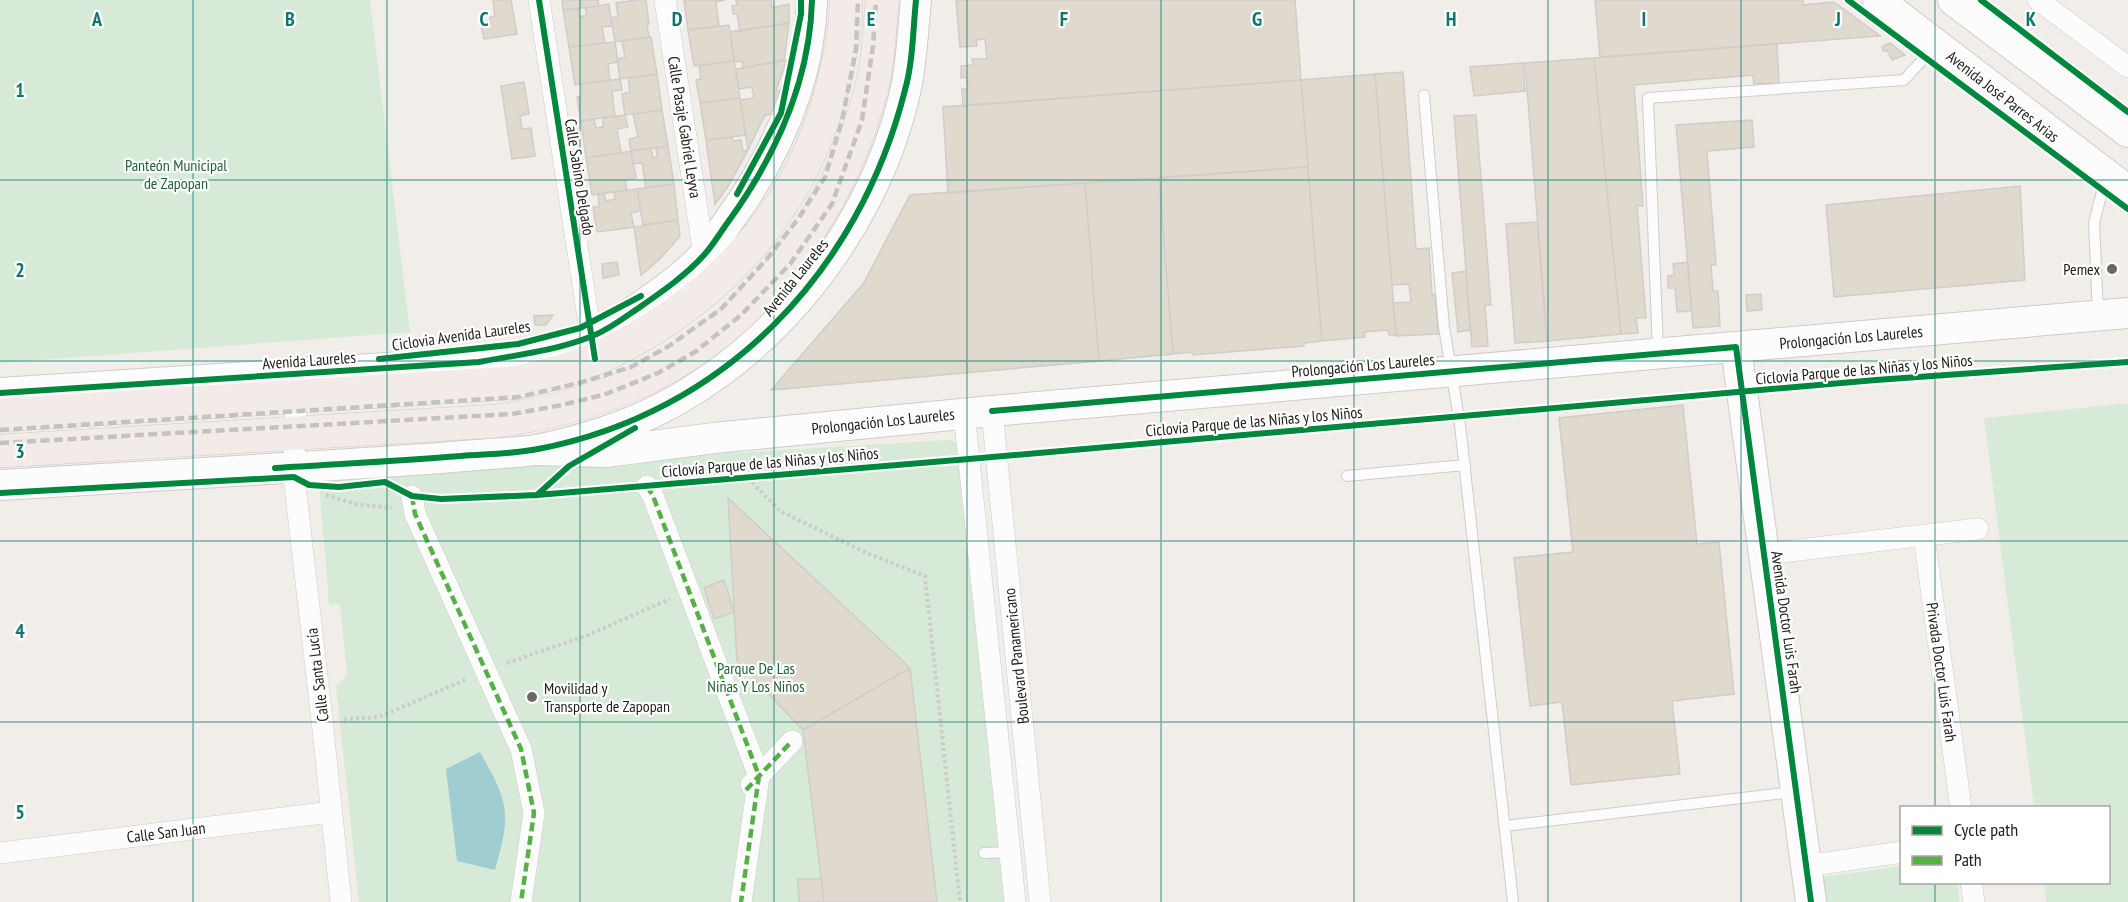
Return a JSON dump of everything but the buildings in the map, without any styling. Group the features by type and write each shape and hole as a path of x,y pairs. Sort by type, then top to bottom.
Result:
{"main road":[{"name":"Avenida Laureles","path":"0,393 152,383 290,389 512,383 561,372 683,275 704,255 758,178 786,121 806,50 812,0"},
{"name":"Avenida Laureles","path":"593,348 637,338 695,300 723,277 770,222 804,167 830,99 840,57 846,19 846,0"},
{"name":"Avenida Laureles","path":"0,486 294,445 530,417 596,399 626,387 684,357 737,316 795,251 820,214 836,184 862,120 873,80 882,0"},
{"name":"Avenida Laureles","path":"0,451 294,445 536,450 608,430 665,405 699,386 760,340 821,271 848,231 879,171 894,130 906,87 916,0"},
{"name":"Avenida José Parres Arias","path":"1878,0 1943,50 2121,176"},
{"path":"1953,0 2128,132"},
{"name":"Prolongación Los Laureles","path":"536,450 606,452 714,438 978,412 2128,313"},
{"name":"Avenida Doctor Luis Farah","path":"1736,347 1811,902"},
{"path":"152,383 181,403"},
{"path":"699,386 693,402 696,419 706,433 714,438"},
{"name":"Avenida Laureles","path":"0,415 181,403 290,389"}],"street":[{"name":"Calle Sabino Delgado","path":"539,0 593,348"},
{"name":"Calle Pasaje Gabriel Leyva","path":"665,0 704,255"},
{"path":"2038,0 2128,67"},
{"name":"Calle Santa Lucía","path":"290,389 294,477 341,902"},
{"name":"Boulevard Panamericano","path":"978,412 1009,852 1015,902"},
{"name":"Boulevard Panamericano","path":"978,412 1040,902"},
{"path":"647,486 653,496 753,783 741,902"},
{"path":"413,502 419,524 521,749 534,813 521,902"},
{"path":"1764,554 1978,529"},
{"name":"Privada Doctor Luis Farah","path":"1924,536 1961,806"},
{"path":"753,783 792,741"},
{"name":"Calle San Juan","path":"0,853 331,812"},
{"path":"1806,866 1900,852"},
{"path":"1971,884 1974,902"}],"lane":[{"path":"1658,353 1648,98 1904,80 1925,57 1943,50"},
{"path":"1424,95 1444,327 1465,465 1513,902"},
{"path":"2098,315 2094,223 2121,176"},
{"path":"1347,476 1465,465"},
{"path":"1505,826 1797,791"},
{"path":"984,853 1009,852"}],"path":[{"path":"748,478 780,511 869,555 925,576 960,902"},
{"path":"322,494 355,504 387,508 413,502"}],"green space":[{"name":"Panteón Municipal de Zapopan","path":"0,0 370,0 410,332 0,363"},
{"path":"2128,403 2128,902 2046,902 2044,884 2110,884 2110,806 2034,806 1984,418"},
{"name":"Parque De Las Niñas Y Los Niños","path":"949,440 956,442 962,449 1009,902 359,902 336,686 347,676 340,604 329,605 319,483 331,477"},
{"path":"1900,866 1900,884 1957,884 1960,902 1825,902 1822,877"}],"water":[{"path":"480,752 497,784 505,810 502,845 495,870 457,861 446,769"}],"railway":[{"path":"0,430 519,397 579,383 631,367 669,346 721,309 766,260 798,219 825,177 842,121 856,49 858,0"},
{"path":"0,443 512,414 606,394 658,373 695,352 741,315 790,264 832,204 862,120 873,46 876,0"}],"marked path":[{"path":"647,486 653,496 759,776 741,902"},
{"path":"412,496 415,514 521,749 534,813 521,902"},
{"path":"746,790 792,741"}],"cycle path":[{"path":"539,0 595,359"},
{"path":"737,194 781,113 801,14 801,0"},
{"path":"0,393 479,362 549,349 596,334 616,324 690,269 704,255 745,197 775,145 797,89 805,60 812,0"},
{"path":"275,468 499,454 538,449 606,431 668,403 724,368 774,324 818,274 855,218 884,156 905,90 911,57 916,0"},
{"path":"1848,0 2128,209"},
{"path":"1981,0 2128,112"},
{"name":"Ciclovia Avenida Laureles","path":"379,359 518,344 580,328 641,296"},
{"path":"992,411 1736,347 1811,902"},
{"name":"Ciclovía Parque de las Niñas y los Niños","path":"0,493 294,477 309,485 339,487 385,482 412,496 441,499 537,495 1876,380 2128,362"},
{"path":"537,495 569,466 635,428"}],"place":[{"name":"Pemex","path":"2112,269"},
{"name":"Movilidad y Transporte de Zapopan","path":"532,697"}]}
